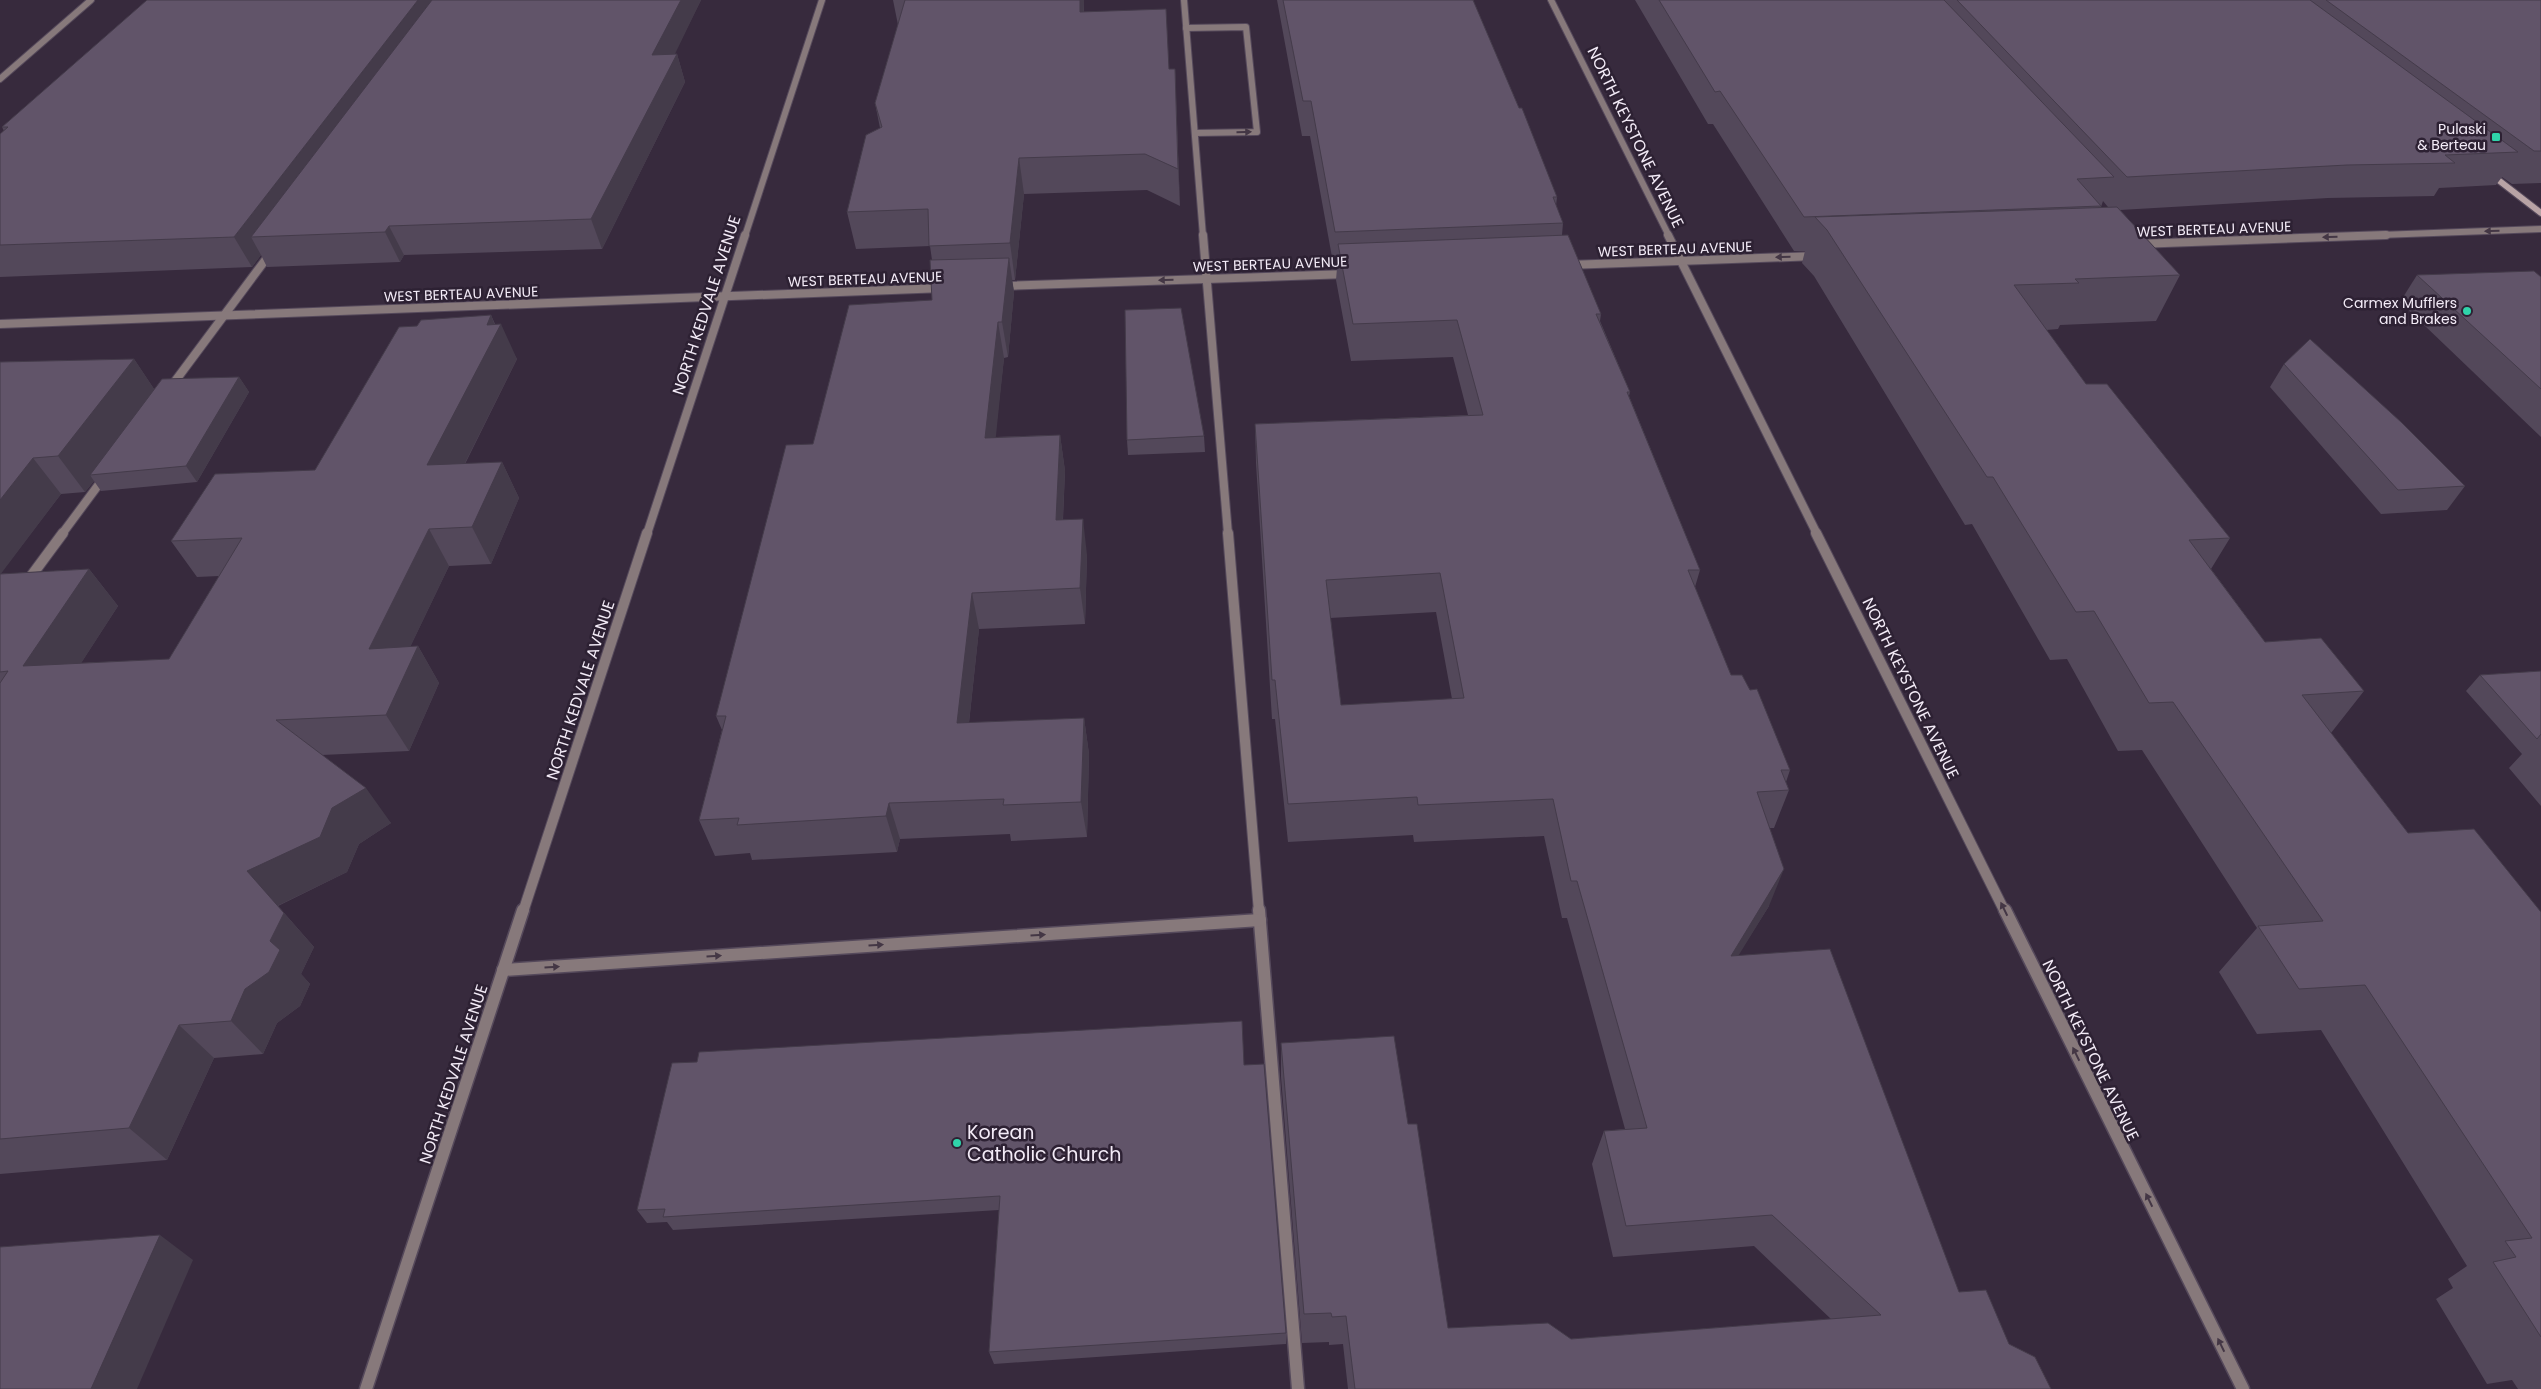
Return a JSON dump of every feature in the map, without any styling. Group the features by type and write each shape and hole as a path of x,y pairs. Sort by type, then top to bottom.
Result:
{"main road":[{"path":"2484,169 2541,213"}],"street":[{"path":"0,79 91,0"},
{"name":"NORTH KEDVALE AVENUE","path":"366,1389 822,0"},
{"path":"1184,0 1298,1389"},
{"name":"NORTH KEYSTONE AVENUE","path":"1551,0 2243,1389"},
{"path":"1186,28 1246,27 1257,132 1195,134"},
{"name":"WEST BERTEAU AVENUE","path":"2130,242 2541,229"},
{"path":"166,393 279,241"},
{"name":"WEST BERTEAU AVENUE","path":"1559,266 1822,256"},
{"name":"WEST BERTEAU AVENUE","path":"992,287 1354,273"},
{"name":"WEST BERTEAU AVENUE","path":"0,324 953,288"},
{"path":"18,594 113,465"},
{"path":"503,970 1260,920"}],"building":[{"path":"147,0 418,0 234,237 0,245 0,134 8,127 2,127"},
{"path":"432,0 681,0 652,55 677,54 591,219 389,226 385,232 251,237"},
{"path":"905,0 1080,0 1080,12 1166,9 1169,69 1175,69 1178,169 1145,154 1019,158 1010,243 929,246 928,209 847,212 866,135 882,127 875,103"},
{"path":"1283,0 1473,0 1519,108 1522,108 1557,197 1553,197 1563,223 1335,232 1311,101 1303,101"},
{"path":"1659,0 1944,0 2114,177 2077,179 2101,206 1804,217 1720,91 1715,92"},
{"path":"1957,0 2310,0 2518,152 2445,155 2455,163 2347,165 2127,177"},
{"path":"2326,0 2541,0 2541,151 2534,151"},
{"path":"2117,207 2180,275 2075,279 2079,283 2014,285 2086,384 2107,384 2230,538 2189,540 2265,642 2321,638 2364,691 2302,695 2408,833 2474,829 2541,912 2541,1337 2493,1262 2516,1257 2505,1241 2532,1238 2365,985 2299,989 2258,926 2323,921 2173,702 2149,703 2094,611 2076,612 1993,477 1987,477 1827,230 1815,217"},
{"path":"1568,235 1601,314 1596,314 1630,392 1627,392 1700,570 1688,570 1731,675 1742,675 1750,690 1757,689 1790,770 1781,770 1789,790 1757,792 1784,869 1731,956 1830,949 1959,1292 1986,1290 2009,1344 2035,1357 2051,1389 1355,1389 1346,1316 1332,1317 1331,1313 1304,1314 1281,1043 1394,1036 1408,1124 1417,1124 1448,1328 1548,1323 1571,1339 1881,1315 1772,1215 1626,1226 1604,1131 1647,1128 1577,881 1571,881 1553,799 1418,805 1417,797 1288,804 1275,680 1272,680 1255,424 1483,415 1457,320 1353,324 1338,244","holes":["1440,573 1464,698 1341,705 1326,580"]},
{"path":"1009,258 1002,322 998,322 985,438 1060,435 1056,520 1083,519 1080,588 972,593 957,723 1084,718 1081,802 1003,805 1004,799 889,803 886,816 737,825 739,818 699,820 726,716 716,716 786,445 813,444 849,305 932,300 930,260"},
{"path":"2534,271 2541,277 2541,389 2417,275"},
{"path":"1181,308 1204,436 1127,440 1125,310"},
{"path":"491,315 487,325 501,324 427,465 502,462 472,527 429,529 369,649 418,646 386,715 276,720 366,788 332,808 320,837 247,871 284,913 270,941 280,950 269,972 245,989 231,1021 179,1025 129,1128 0,1139 0,683 8,671 0,672 0,574 89,569 23,666 169,659 242,538 171,541 215,474 315,470 399,327 417,326 421,320"},
{"path":"2310,339 2401,422 2465,486 2398,490 2284,364"},
{"path":"134,359 58,456 33,458 0,500 0,362"},
{"path":"239,377 186,466 90,475 162,379"},
{"path":"2541,671 2541,734 2537,739 2480,675"},
{"name":"Korean Catholic Church","path":"1242,1021 1244,1065 1264,1064 1286,1333 989,1352 1000,1196 663,1217 665,1209 637,1210 672,1063 697,1062 699,1052"},
{"path":"160,1235 91,1389 0,1389 0,1247"}],"place":[{"name":"Pulaski & Berteau","path":"2496,137"},
{"name":"Carmex Mufflers and Brakes","path":"2467,311"},
{"name":"Korean Catholic Church","path":"957,1143"}]}
